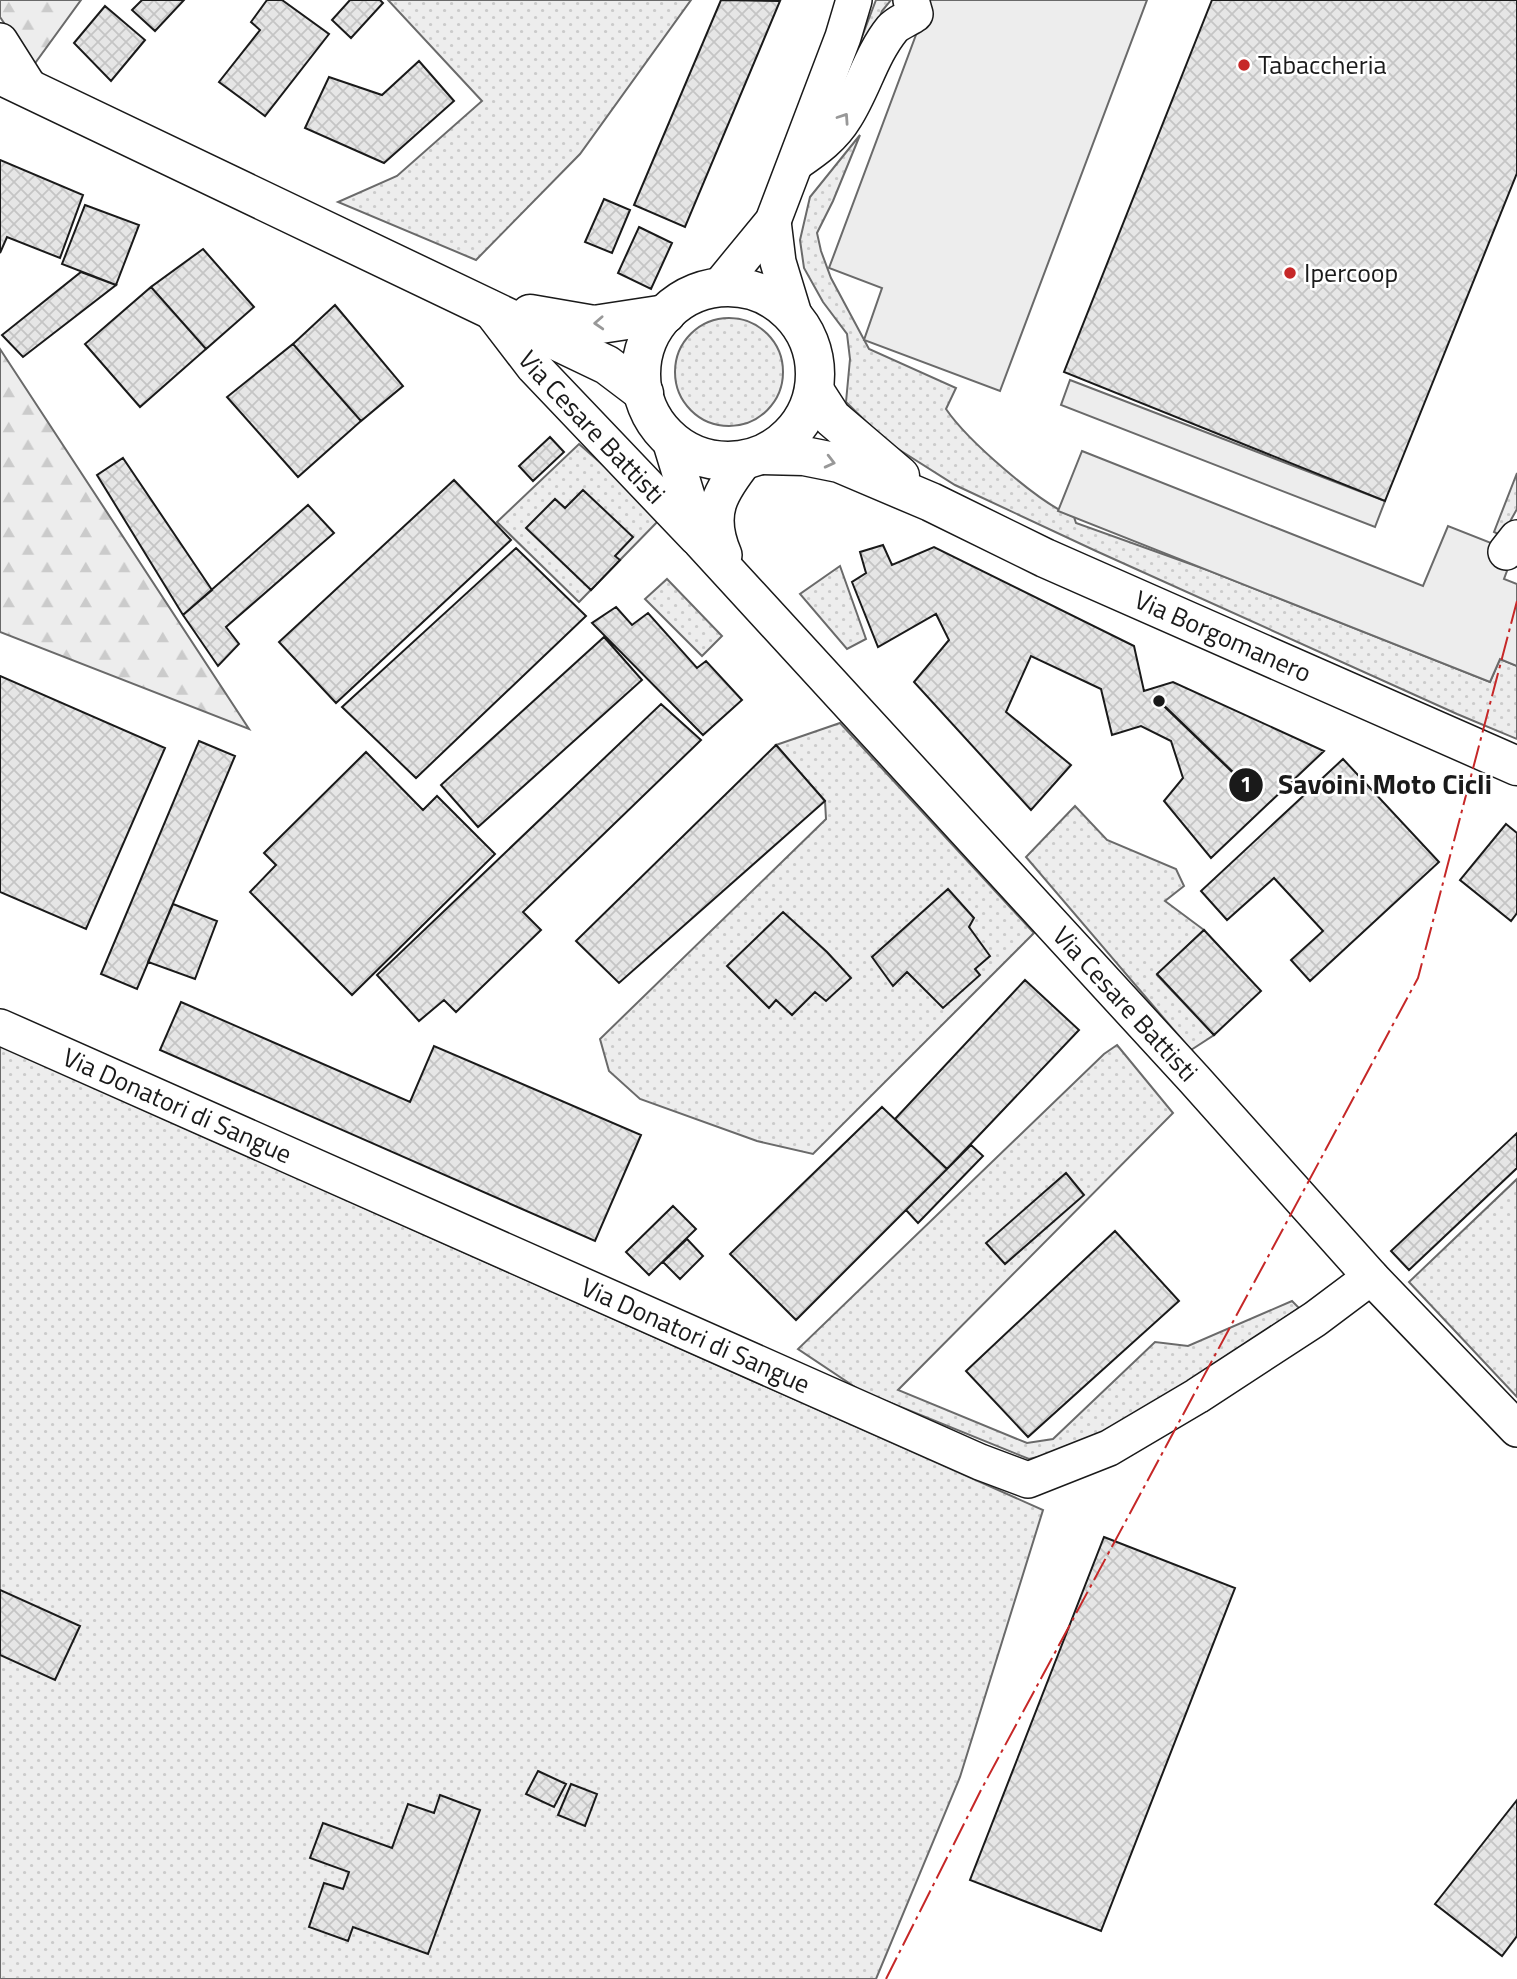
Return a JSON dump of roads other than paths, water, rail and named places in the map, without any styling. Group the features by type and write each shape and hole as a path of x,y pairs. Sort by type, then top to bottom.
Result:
{"main road":[{"path":"16,82 607,365 643,393"},
{"path":"718,288 735,288 761,294 782,306 805,332 814,356 816,372 814,390 802,422 785,440 754,457 721,461 688,451 668,437 652,416 643,393 642,377 645,350 666,314 695,294 718,288"},
{"path":"488,307 594,325 666,314"},
{"name":"Via Borgomanero","path":"814,390 832,418 931,502"},
{"name":"Via Borgomanero","path":"754,457 804,456 839,463 931,502 1045,558 1517,766"}],"street":[{"path":"718,288 773,221 843,37 854,0"},
{"path":"794,164 824,143 844,120 893,27 913,7"},
{"path":"0,41 16,82"},
{"path":"773,221 778,262 795,318"},
{"name":"Via Cesare Battisti","path":"488,307 534,367 701,542 1194,1079 1371,1278 1517,1429"},
{"name":"Via Cesare Battisti","path":"668,437 701,542"},
{"name":"Via Cesare Battisti","path":"734,578 718,542 714,522 724,487 754,457"},
{"name":"Via Donatori di Sangue","path":"0,1027 981,1462 1028,1480 1109,1448 1197,1396 1315,1319 1371,1278"}],"place":[{"name":"Tabaccheria","path":"1244,65"},
{"name":"Ipercoop","path":"1290,273"},
{"name":"Savoini Moto Cicli","path":"1159,701"}]}
